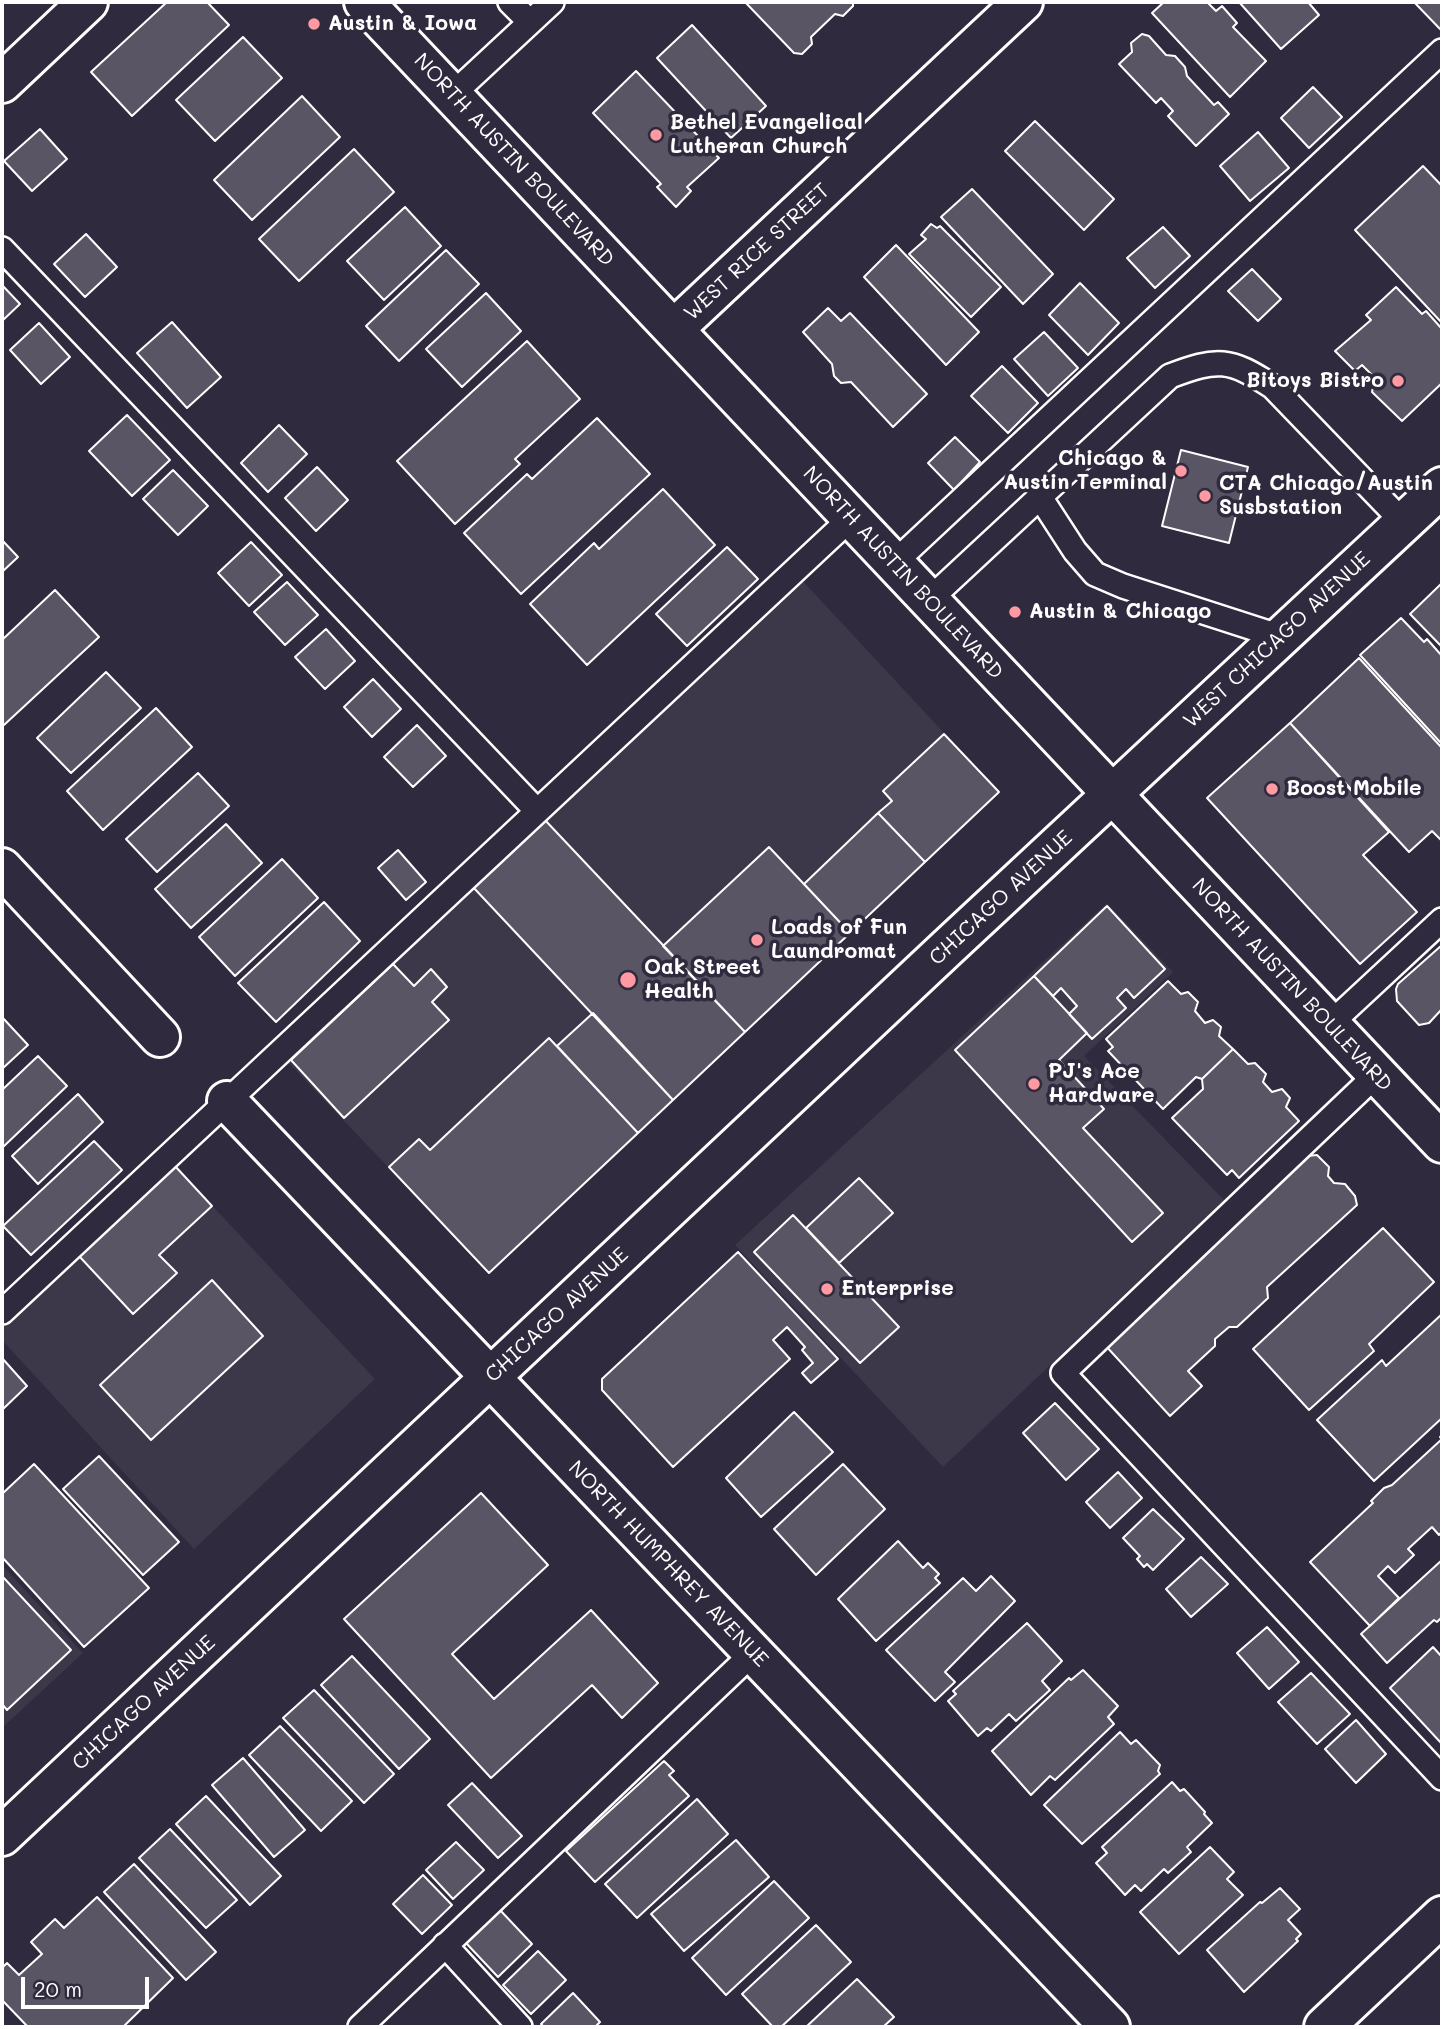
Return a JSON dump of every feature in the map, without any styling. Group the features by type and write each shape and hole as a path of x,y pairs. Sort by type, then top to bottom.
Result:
{"street":[{"path":"2,83 88,2"},
{"name":"NORTH AUSTIN BOULEVARD","path":"364,2 1442,1143"},
{"name":"WEST RICE STREET","path":"674,330 1023,2"},
{"name":"WEST CHICAGO AVENUE","path":"1112,794 1442,487"},
{"name":"CHICAGO AVENUE","path":"2,1836 1112,794"},
{"path":"2,867 160,1037"},
{"name":"NORTH HUMPHREY AVENUE","path":"227,1101 1110,2027"},
{"path":"1324,2027 1442,1916"}],"lane":[{"path":"510,2 530,22"},
{"path":"452,95 552,2"},
{"path":"894,563 1442,51"},
{"path":"2,249 537,811"},
{"path":"929,600 1170,376 1201,364 1226,364 1248,370 1273,387 1404,523"},
{"path":"1040,497 1075,551 1095,575 1281,637"},
{"path":"2,1312 851,518"},
{"path":"1330,1024 1442,920"},
{"path":"1377,1074 1063,1373 1442,1778"},
{"path":"360,2027 753,1653"},
{"path":"445,1945 520,2027"}],"shaded area":[{"path":"800,578 999,792 489,1273 286,1060"},
{"path":"1107,903 1173,972 1084,1056 1224,1200 943,1467 735,1245"},
{"path":"175,1166 375,1379 194,1549 2,1340 2,1328"},
{"path":"2,1565 83,1653 2,1728"}],"building":[{"path":"167,2 207,2 229,25 132,116 91,72"},
{"path":"745,2 853,2 853,6 843,16 835,14 811,37 812,44 802,54 794,53"},
{"path":"1164,2 1207,2 1216,11 1222,6 1237,23 1233,27 1266,61 1230,97 1152,13"},
{"path":"1239,2 1308,2 1319,15 1281,49"},
{"path":"1414,2 1442,2 1442,27 1440,29"},
{"path":"692,25 766,106 731,138 657,58"},
{"path":"1142,34 1149,36 1166,55 1175,56 1185,67 1187,76 1214,105 1218,102 1229,114 1196,146 1168,116 1173,111 1161,98 1156,103 1119,64 1132,52 1131,43"},
{"path":"243,37 282,78 215,141 176,100"},
{"name":"Bethel Evangelical Lutheran Church","path":"636,71 719,158 687,187 691,191 676,207 657,187 661,184 593,113"},
{"path":"1313,87 1342,117 1309,148 1281,118"},
{"path":"302,96 340,137 252,220 214,180"},
{"path":"1035,121 1114,199 1084,230 1005,151"},
{"path":"40,129 67,159 32,191 4,161"},
{"path":"1258,132 1289,168 1250,201 1220,166"},
{"path":"354,149 394,192 299,281 259,239"},
{"path":"1423,166 1442,186 1442,323 1355,230"},
{"path":"972,189 1053,274 1023,304 941,217"},
{"path":"405,207 441,246 384,300 347,261"},
{"path":"931,224 937,228 940,226 1001,287 971,317 909,254 926,239 921,235"},
{"path":"1163,227 1190,256 1155,288 1127,258"},
{"path":"86,234 117,267 85,297 54,264"},
{"path":"896,245 979,332 946,365 864,277"},
{"path":"446,250 479,284 399,361 366,326"},
{"path":"1252,269 1281,299 1258,321 1228,291"},
{"path":"1080,283 1119,323 1088,355 1049,315"},
{"path":"2,285 20,304 2,321"},
{"path":"1396,287 1422,314 1426,311 1442,329 1442,383 1402,421 1372,392 1375,378 1362,365 1355,371 1335,351 1371,320 1366,315"},
{"path":"486,293 521,331 462,387 426,349"},
{"path":"828,308 841,321 850,313 927,394 893,427 851,382 841,383 834,376 832,364 803,332"},
{"path":"172,322 221,377 187,408 137,353"},
{"path":"39,323 70,357 41,384 10,350"},
{"path":"1044,332 1078,368 1048,396 1014,359"},
{"path":"527,341 580,399 515,459 520,464 455,524 397,461"},
{"path":"1002,366 1038,403 1008,433 971,396"},
{"path":"127,415 170,460 132,496 89,451"},
{"path":"597,418 650,474 521,594 464,533 527,474 532,479"},
{"path":"279,425 307,454 268,492 241,463"},
{"path":"955,437 980,462 954,490 928,463"},
{"name":"CTA Chicago/Austin Susbstation","path":"1181,450 1248,467 1229,543 1162,526"},
{"path":"317,467 348,500 316,531 285,498"},
{"path":"173,470 208,506 178,535 143,499"},
{"path":"663,489 715,545 587,665 530,604 594,543 599,549"},
{"path":"2,540 18,557 2,572"},
{"path":"251,542 282,575 249,606 218,573"},
{"path":"727,547 758,579 687,646 656,614"},
{"path":"287,582 318,615 285,645 254,612"},
{"path":"1442,583 1442,647 1410,614"},
{"path":"55,590 99,637 4,725 2,640"},
{"path":"1401,618 1424,642 1427,639 1442,656 1440,742 1360,655"},
{"path":"326,629 355,661 325,689 295,657"},
{"path":"1359,658 1442,748 1442,841 1432,831 1409,852 1290,723"},
{"path":"106,672 141,708 71,773 37,738"},
{"path":"373,679 401,709 372,737 344,707"},
{"path":"156,708 192,747 103,830 67,791"},
{"path":"1290,723 1389,832 1363,855 1417,912 1360,964 1207,798"},
{"path":"417,725 446,756 413,787 384,757"},
{"path":"944,734 999,792 925,862 878,813 892,801 883,791"},
{"path":"198,773 229,806 157,872 126,839"},
{"path":"878,813 925,862 850,933 804,884"},
{"name":"Oak Street Health","path":"544,819 745,1032 673,1100 472,886"},
{"path":"226,824 262,863 191,928 155,889"},
{"name":"Loads of Fun Laundromat","path":"769,847 850,933 745,1032 663,946"},
{"path":"398,850 426,882 406,900 378,868"},
{"path":"282,859 318,898 235,976 199,937"},
{"path":"324,902 360,941 276,1022 238,983"},
{"path":"1107,906 1165,969 1134,998 1126,989 1117,998 1126,1008 1092,1039 1069,1014 1077,1006 1061,988 1053,996 1034,976"},
{"path":"1442,945 1442,1009 1429,1023 1419,1025 1397,1001 1396,989 1398,984"},
{"path":"393,964 414,986 431,969 447,987 432,1002 449,1020 344,1118 291,1060"},
{"name":"PJ's Ace Hardware","path":"1034,976 1087,1033 1059,1060 1104,1109 1083,1128 1163,1213 1132,1242 955,1050"},
{"path":"1168,981 1181,994 1188,992 1198,1002 1195,1011 1205,1023 1213,1020 1221,1027 1219,1036 1233,1049 1202,1079 1196,1077 1163,1109 1108,1051 1113,1047 1106,1039"},
{"path":"593,1013 673,1100 638,1133 557,1046"},
{"path":"2,1017 28,1045 2,1069"},
{"path":"549,1038 638,1133 489,1273 389,1167 419,1139 430,1150"},
{"path":"1233,1049 1248,1064 1255,1063 1266,1074 1263,1082 1272,1092 1282,1089 1290,1098 1286,1107 1299,1121 1239,1178 1232,1170 1227,1175 1172,1118 1203,1089 1202,1079"},
{"path":"38,1056 67,1086 2,1148 2,1090"},
{"path":"78,1094 103,1122 38,1184 12,1156"},
{"path":"94,1141 122,1170 31,1255 3,1226"},
{"path":"1317,1155 1329,1167 1328,1176 1334,1183 1345,1184 1355,1196 1357,1205 1267,1287 1268,1298 1237,1327 1229,1327 1215,1339 1215,1346 1188,1371 1202,1386 1170,1416 1105,1345 1307,1156"},
{"path":"175,1166 212,1206 159,1255 177,1273 133,1314 79,1256"},
{"path":"859,1178 893,1213 839,1263 806,1228"},
{"name":"Enterprise","path":"793,1215 899,1327 860,1363 754,1252"},
{"path":"1383,1228 1434,1282 1369,1344 1374,1351 1309,1410 1253,1349"},
{"path":"738,1252 838,1359 811,1383 802,1373 813,1363 802,1350 805,1347 787,1327 773,1340 790,1359 673,1467 602,1390 602,1379"},
{"path":"212,1280 263,1336 151,1440 100,1385"},
{"path":"1442,1314 1442,1418 1374,1481 1317,1420 1382,1360 1386,1366"},
{"path":"2,1358 27,1386 2,1410"},
{"path":"1055,1403 1099,1449 1066,1480 1023,1433"},
{"path":"794,1412 833,1452 761,1517 726,1478"},
{"path":"1442,1439 1442,1532 1439,1535 1432,1527 1408,1549 1414,1555 1395,1573 1388,1566 1378,1576 1399,1598 1370,1626 1310,1562 1373,1503 1371,1501 1384,1488 1392,1485"},
{"path":"99,1456 179,1542 143,1575 63,1489"},
{"path":"34,1464 149,1588 84,1647 2,1557 2,1494"},
{"path":"843,1464 885,1509 816,1575 774,1529"},
{"path":"1118,1472 1142,1498 1110,1528 1086,1502"},
{"path":"481,1493 548,1565 452,1654 494,1699 591,1610 658,1683 622,1718 592,1685 491,1778 344,1619"},
{"path":"1153,1509 1184,1539 1153,1570 1147,1564 1144,1567 1137,1559 1140,1556 1123,1538"},
{"path":"898,1541 923,1568 928,1563 939,1574 935,1578 940,1583 876,1641 838,1599"},
{"path":"1201,1557 1228,1584 1191,1617 1166,1589"},
{"path":"1442,1560 1442,1617 1437,1622 1434,1620 1387,1663 1361,1634"},
{"path":"2,1576 71,1650 7,1710 2,1704"},
{"path":"991,1576 1015,1601 945,1672 955,1682 935,1701 886,1650 963,1578 976,1591"},
{"path":"1027,1623 1062,1661 1042,1681 1050,1690 1016,1721 1009,1714 991,1731 987,1728 978,1736 948,1701 956,1694 953,1691"},
{"path":"1267,1627 1299,1662 1269,1689 1237,1653"},
{"path":"1433,1647 1442,1657 1442,1744 1390,1688"},
{"path":"352,1656 430,1739 399,1769 321,1685"},
{"path":"1083,1670 1118,1706 1108,1717 1114,1724 1055,1780 1050,1776 1031,1795 992,1751 1069,1678 1071,1680"},
{"path":"1311,1673 1350,1714 1317,1744 1278,1702"},
{"path":"314,1690 394,1774 364,1803 283,1718"},
{"path":"1356,1720 1386,1754 1356,1783 1325,1749"},
{"path":"280,1726 352,1801 321,1831 249,1755"},
{"path":"1120,1732 1131,1744 1136,1740 1160,1765 1160,1774 1082,1844 1044,1805"},
{"path":"243,1758 305,1830 274,1857 212,1785"},
{"path":"664,1761 674,1771 669,1775 689,1796 595,1882 566,1851"},
{"path":"1172,1782 1180,1791 1184,1789 1212,1823 1187,1847 1191,1852 1168,1873 1164,1869 1141,1891 1135,1885 1125,1895 1096,1863 1107,1853 1102,1847"},
{"path":"472,1783 522,1836 498,1858 448,1805"},
{"path":"206,1796 281,1876 250,1905 176,1824"},
{"path":"697,1799 728,1834 637,1918 605,1884"},
{"path":"170,1829 237,1900 206,1928 139,1858"},
{"path":"736,1840 769,1877 684,1951 651,1914"},
{"path":"456,1842 484,1870 453,1899 426,1870"},
{"path":"1210,1847 1234,1872 1227,1879 1243,1895 1179,1954 1140,1912"},
{"path":"134,1864 216,1952 186,1980 104,1892"},
{"path":"423,1875 452,1905 422,1934 393,1904"},
{"path":"774,1881 809,1918 726,1995 692,1958"},
{"path":"1280,1888 1300,1909 1288,1920 1301,1934 1296,1939 1298,1941 1244,1992 1207,1950 1260,1902"},
{"path":"97,1897 173,1978 123,2027 28,2027 2,2000 2,1968 7,1963 19,1975 42,1954 31,1942 55,1919 64,1928"},
{"path":"500,1910 532,1944 498,1977 466,1943"},
{"path":"816,1925 851,1962 781,2027 773,2027 742,1994"},
{"path":"538,1951 566,1980 531,2014 503,1985"},
{"path":"857,1979 894,2017 883,2027 806,2027"},
{"path":"573,1993 600,2022 595,2027 544,2027 541,2024"}],"place":[{"name":"Austin & Iowa","path":"314,24"},
{"name":"Bethel Evangelical Lutheran Church","path":"656,135"},
{"name":"Bitoys Bistro","path":"1398,381"},
{"name":"Chicago & Austin Terminal","path":"1181,471"},
{"name":"CTA Chicago/Austin Susbstation","path":"1205,496"},
{"name":"Austin & Chicago","path":"1015,612"},
{"name":"Boost Mobile","path":"1272,789"},
{"name":"Loads of Fun Laundromat","path":"757,940"},
{"name":"Oak Street Health","path":"628,980"},
{"name":"PJ's Ace Hardware","path":"1034,1084"},
{"name":"Enterprise","path":"827,1289"}]}
